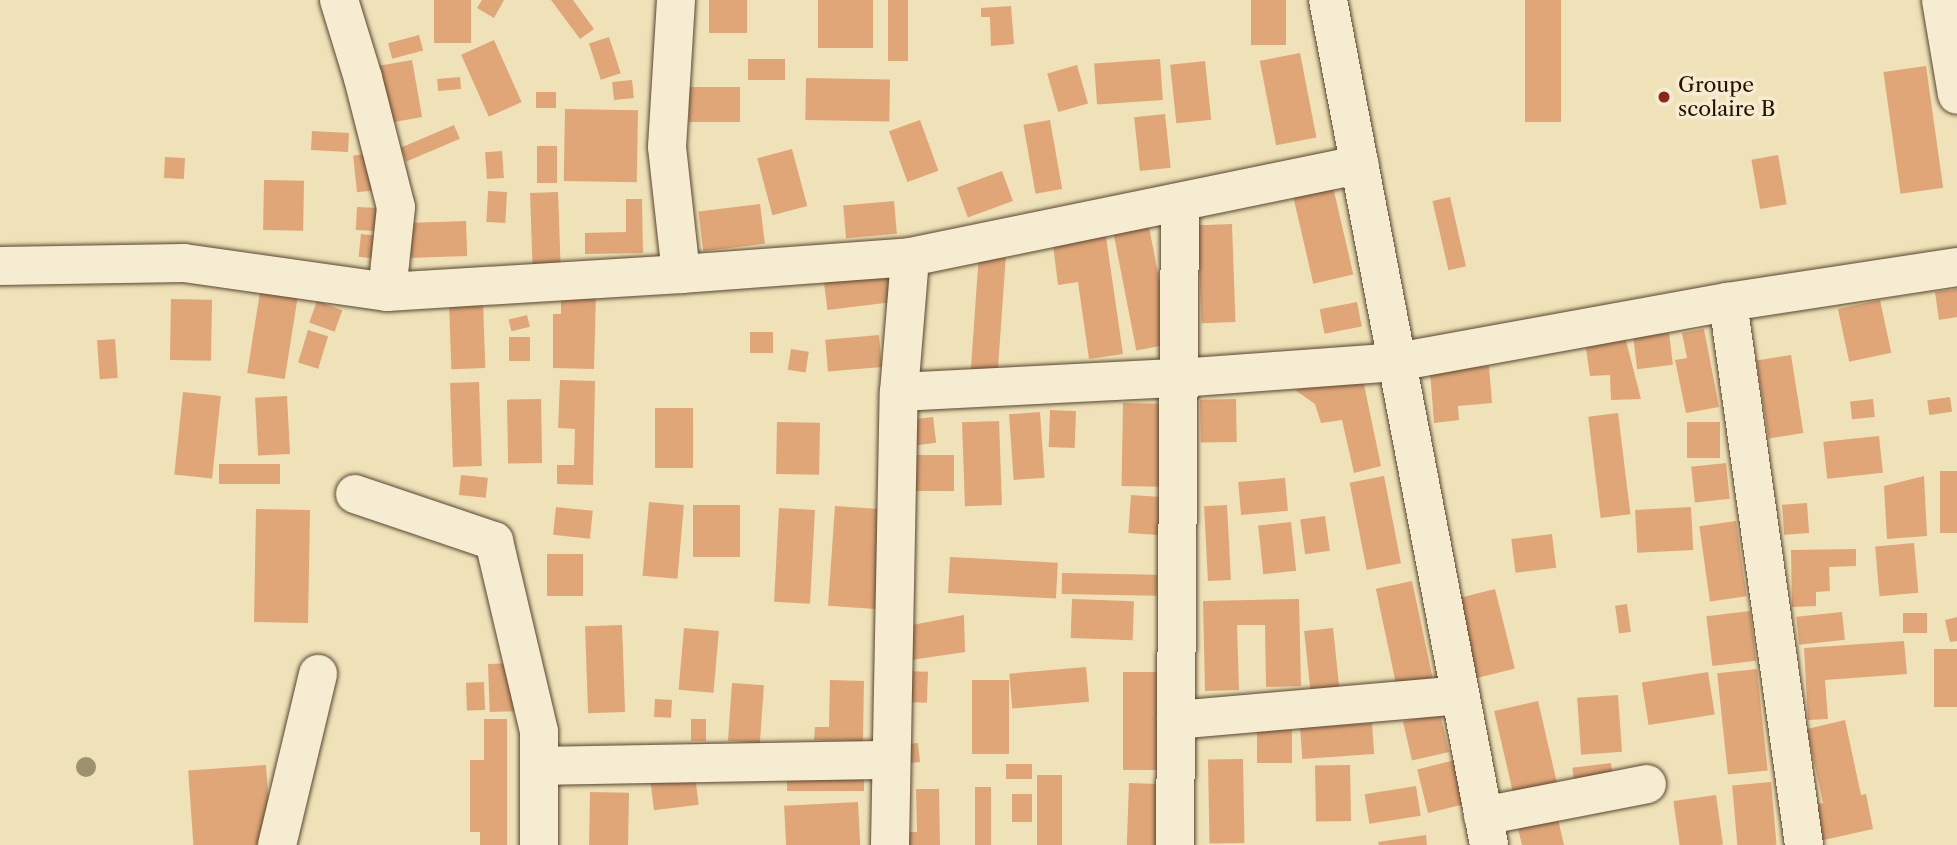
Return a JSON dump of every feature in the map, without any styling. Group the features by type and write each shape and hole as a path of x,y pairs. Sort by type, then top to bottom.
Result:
{"street":[{"path":"339,0 363,78 396,207 387,292"},
{"path":"676,0 667,147 681,274"},
{"path":"1328,0 1486,830 1647,784"},
{"path":"1941,0 1957,95"},
{"path":"0,266 184,262 387,292 910,257 1360,165"},
{"path":"1175,845 1180,203"},
{"path":"890,845 900,392 910,257"},
{"path":"900,392 1179,378 1397,362 1728,302 1957,267"},
{"path":"1728,302 1804,845"},
{"path":"355,494 494,541 539,732 539,845"},
{"path":"277,845 318,674"},
{"path":"1176,720 1460,695"},
{"path":"539,766 890,760"}],"building":[{"path":"434,0 471,0 471,43 434,43"},
{"path":"482,0 504,0 494,18 477,8"},
{"path":"551,0 573,0 594,29 580,39"},
{"path":"709,0 747,0 747,33 709,33"},
{"path":"818,0 873,0 873,48 818,48"},
{"path":"888,0 908,0 908,61 888,61"},
{"path":"1251,0 1286,0 1286,45 1251,45"},
{"path":"1525,0 1561,0 1561,122 1525,122"},
{"path":"1011,6 1014,44 991,46 990,17 981,17 981,8"},
{"path":"419,35 423,50 392,59 388,43"},
{"path":"609,37 621,73 601,80 589,43"},
{"path":"494,40 522,102 489,117 461,55"},
{"path":"1300,53 1316,137 1276,145 1260,61"},
{"path":"748,59 785,59 785,80 748,80"},
{"path":"1160,59 1163,100 1097,105 1094,64"},
{"path":"412,60 422,117 388,123 378,66"},
{"path":"1205,61 1211,120 1176,123 1170,65"},
{"path":"1077,65 1088,103 1058,112 1047,74"},
{"path":"1926,66 1943,188 1901,194 1883,72"},
{"path":"460,77 461,89 438,91 437,79"},
{"path":"806,78 890,79 889,121 805,120"},
{"path":"632,80 634,98 614,100 612,82"},
{"path":"689,87 740,87 740,122 689,122"},
{"path":"536,92 556,92 556,108 536,108"},
{"path":"565,109 638,110 637,182 564,181"},
{"path":"1165,114 1171,168 1140,171 1134,117"},
{"path":"920,120 938,171 907,182 889,131"},
{"path":"1050,120 1062,189 1036,194 1023,125"},
{"path":"454,125 460,139 406,161 401,148"},
{"path":"312,131 349,133 348,152 311,150"},
{"path":"537,146 557,146 557,183 537,183"},
{"path":"792,149 807,206 772,215 757,158"},
{"path":"502,151 504,178 487,179 485,152"},
{"path":"376,153 380,190 357,192 353,155"},
{"path":"1778,155 1787,204 1760,209 1751,160"},
{"path":"165,157 185,158 184,179 164,178"},
{"path":"1002,171 1013,201 968,217 957,187"},
{"path":"1331,178 1353,274 1313,284 1291,187"},
{"path":"264,180 304,181 303,231 263,230"},
{"path":"488,191 507,192 505,223 486,222"},
{"path":"558,192 561,265 533,266 530,193"},
{"path":"1450,197 1466,266 1448,270 1432,201"},
{"path":"626,199 642,199 643,253 585,254 585,233 626,232"},
{"path":"894,201 897,234 846,238 843,205"},
{"path":"760,204 765,244 703,251 698,212"},
{"path":"357,207 378,208 377,231 356,230"},
{"path":"466,221 467,256 408,258 407,223"},
{"path":"1148,222 1172,344 1136,351 1113,229"},
{"path":"1232,224 1235,322 1201,323 1198,225"},
{"path":"1105,230 1123,354 1089,359 1078,282 1058,285 1052,237"},
{"path":"361,234 379,236 376,259 359,257"},
{"path":"979,253 1006,255 997,376 971,374"},
{"path":"891,270 895,302 827,310 824,278"},
{"path":"1957,289 1957,317 1939,320 1935,292"},
{"path":"561,291 596,292 594,369 553,368 553,314 561,314"},
{"path":"260,292 298,298 285,379 247,373"},
{"path":"171,299 212,300 211,361 170,360"},
{"path":"1880,300 1891,353 1849,362 1838,309"},
{"path":"317,301 342,310 335,332 309,323"},
{"path":"483,301 485,368 451,369 449,302"},
{"path":"1357,302 1362,327 1324,334 1320,309"},
{"path":"527,315 530,327 511,331 509,320"},
{"path":"1704,329 1719,407 1686,413 1675,360 1687,358 1682,333"},
{"path":"308,330 328,336 318,369 298,363"},
{"path":"750,332 773,332 773,353 750,353"},
{"path":"1669,333 1673,365 1637,369 1633,337"},
{"path":"879,335 882,367 828,372 825,340"},
{"path":"509,337 530,337 530,361 509,361"},
{"path":"1625,337 1641,399 1611,400 1610,375 1590,376 1585,342"},
{"path":"115,339 118,378 100,379 97,340"},
{"path":"791,349 809,352 805,373 788,370"},
{"path":"1791,355 1803,433 1769,439 1756,360"},
{"path":"1489,366 1492,403 1458,406 1459,420 1434,423 1430,371"},
{"path":"1362,375 1381,466 1354,473 1342,420 1321,423 1315,404 1295,390"},
{"path":"560,380 595,381 593,485 557,484 557,465 574,465 575,429 558,428"},
{"path":"479,382 482,466 453,467 450,383"},
{"path":"183,392 221,396 212,479 174,475"},
{"path":"287,396 290,454 258,456 255,398"},
{"path":"1950,397 1952,412 1929,415 1927,400"},
{"path":"541,399 542,463 508,464 507,400"},
{"path":"1236,399 1237,442 1201,443 1200,400"},
{"path":"1873,399 1875,417 1852,419 1850,401"},
{"path":"1123,403 1162,404 1161,487 1122,486"},
{"path":"655,408 693,408 693,468 655,468"},
{"path":"1050,410 1076,411 1075,448 1049,447"},
{"path":"1040,412 1045,478 1014,480 1009,414"},
{"path":"1618,413 1630,514 1601,518 1588,417"},
{"path":"933,417 936,443 908,446 905,420"},
{"path":"999,421 1002,505 965,506 962,422"},
{"path":"777,422 820,423 819,475 776,474"},
{"path":"1687,422 1720,422 1720,458 1687,458"},
{"path":"1879,436 1883,473 1827,479 1823,442"},
{"path":"901,455 954,455 954,491 901,491"},
{"path":"1726,463 1730,499 1695,502 1691,467"},
{"path":"219,464 280,464 280,484 219,484"},
{"path":"1940,471 1957,471 1957,533 1940,533"},
{"path":"461,475 488,478 486,498 459,495"},
{"path":"1384,476 1401,563 1367,570 1350,483"},
{"path":"1924,476 1927,536 1887,539 1884,486"},
{"path":"1285,478 1288,511 1241,515 1238,482"},
{"path":"1131,495 1161,497 1158,535 1128,533"},
{"path":"649,502 684,505 677,579 643,576"},
{"path":"1807,503 1809,533 1784,535 1782,505"},
{"path":"693,505 740,505 740,557 693,557"},
{"path":"1227,505 1231,580 1208,581 1204,506"},
{"path":"835,506 883,509 876,609 828,606"},
{"path":"556,507 593,511 590,539 553,535"},
{"path":"1691,507 1693,550 1637,553 1635,510"},
{"path":"779,508 815,510 810,604 774,602"},
{"path":"256,509 310,510 308,623 254,622"},
{"path":"1325,516 1330,551 1305,554 1300,519"},
{"path":"1736,521 1747,596 1710,601 1699,526"},
{"path":"1291,522 1296,571 1263,574 1258,525"},
{"path":"1552,534 1556,568 1515,573 1511,539"},
{"path":"1914,543 1918,593 1880,596 1875,546"},
{"path":"1856,549 1856,566 1829,567 1830,591 1816,592 1816,606 1792,607 1791,550"},
{"path":"547,554 583,554 583,596 547,596"},
{"path":"950,557 1058,563 1056,599 948,593"},
{"path":"1062,573 1157,575 1157,596 1062,594"},
{"path":"1412,581 1435,688 1398,695 1376,589"},
{"path":"1495,589 1515,669 1477,678 1457,598"},
{"path":"1072,599 1134,601 1133,640 1071,638"},
{"path":"1299,599 1301,686 1266,687 1265,625 1237,625 1239,690 1205,691 1203,601"},
{"path":"1627,604 1631,632 1619,633 1615,606"},
{"path":"1750,611 1756,661 1712,666 1706,616"},
{"path":"1842,612 1845,640 1799,645 1796,617"},
{"path":"1903,613 1927,613 1927,633 1903,633"},
{"path":"964,615 965,652 904,661 902,627"},
{"path":"1957,617 1957,641 1950,642 1945,620"},
{"path":"622,625 625,712 588,713 585,626"},
{"path":"684,628 719,631 713,693 679,690"},
{"path":"1333,628 1340,697 1311,700 1304,631"},
{"path":"1904,641 1907,674 1825,680 1828,719 1808,720 1804,648"},
{"path":"1934,649 1957,649 1957,707 1934,707"},
{"path":"519,663 521,711 490,712 488,664"},
{"path":"1086,667 1089,702 1012,709 1009,674"},
{"path":"1757,669 1768,770 1728,775 1717,673"},
{"path":"904,671 928,672 927,703 903,702"},
{"path":"1123,672 1161,672 1161,770 1123,770"},
{"path":"1708,672 1715,714 1649,725 1642,682"},
{"path":"830,680 864,681 863,741 814,740 815,727 829,727"},
{"path":"972,680 1009,680 1009,754 972,754"},
{"path":"484,682 485,710 467,711 466,683"},
{"path":"732,683 764,685 760,743 728,741"},
{"path":"1618,695 1622,752 1581,755 1577,698"},
{"path":"655,699 672,700 671,718 654,717"},
{"path":"1538,701 1559,794 1516,804 1494,711"},
{"path":"1440,713 1449,752 1412,761 1403,722"},
{"path":"484,719 507,719 507,845 480,845 480,832 470,832 470,760 484,760"},
{"path":"691,719 706,719 706,741 691,741"},
{"path":"1845,720 1861,795 1866,794 1873,829 1819,841 1811,806 1823,803 1807,729"},
{"path":"1372,723 1374,754 1302,759 1300,728"},
{"path":"1257,730 1292,730 1292,763 1257,763"},
{"path":"918,743 920,762 901,764 899,745"},
{"path":"1243,759 1244,843 1209,844 1208,760"},
{"path":"1455,760 1466,804 1428,813 1417,769"},
{"path":"1611,763 1614,786 1575,791 1572,768"},
{"path":"787,764 864,764 864,791 787,791"},
{"path":"1006,764 1032,764 1032,779 1006,779"},
{"path":"266,765 272,845 193,845 188,770"},
{"path":"1350,765 1351,821 1316,822 1315,766"},
{"path":"694,767 699,805 654,810 649,772"},
{"path":"1037,775 1062,775 1062,845 1037,845"},
{"path":"1771,782 1776,845 1737,845 1732,785"},
{"path":"1129,783 1158,784 1156,845 1127,845"},
{"path":"1416,786 1421,816 1369,824 1365,794"},
{"path":"975,787 991,787 991,845 975,845"},
{"path":"916,789 939,789 940,845 909,845 909,832 917,832"},
{"path":"590,792 629,793 628,845 589,845"},
{"path":"1012,794 1032,794 1032,822 1012,822"},
{"path":"1716,795 1723,845 1680,845 1673,801"},
{"path":"858,802 860,845 786,845 784,806"},
{"path":"1555,806 1564,845 1522,845 1515,816"},
{"path":"1426,835 1427,845 1379,845 1378,842"}],"place":[{"name":"Groupe scolaire B","path":"1664,97"}]}
